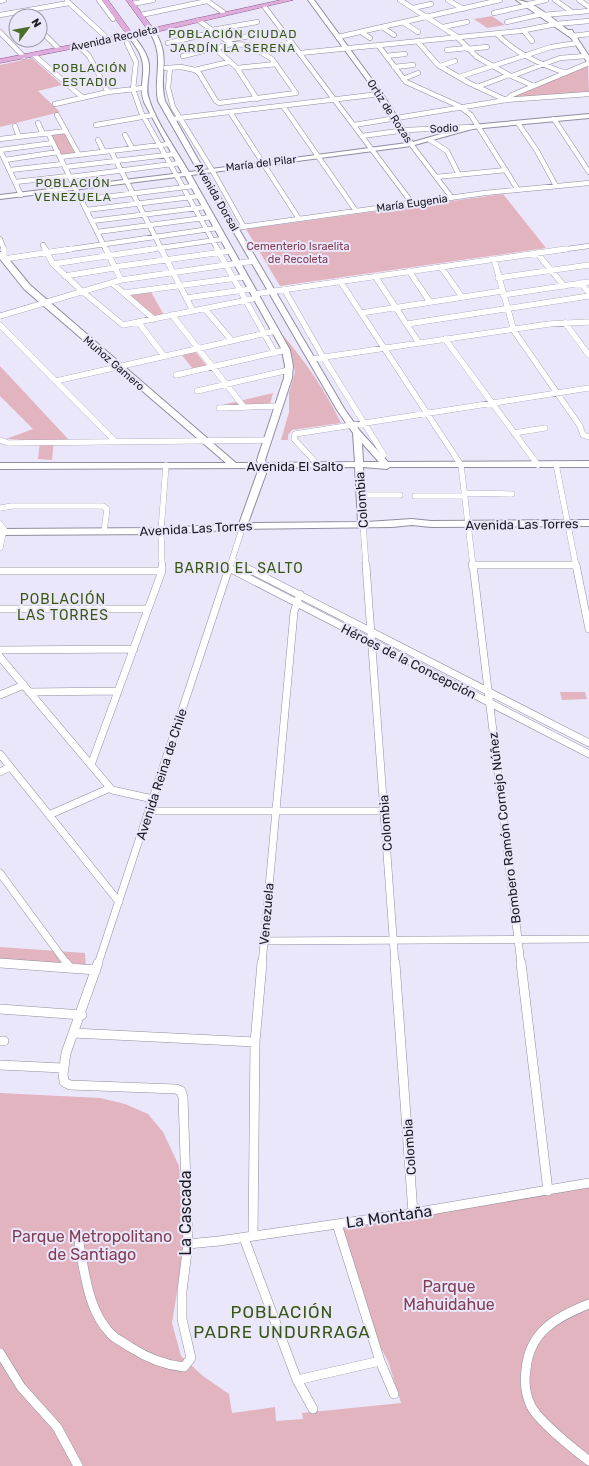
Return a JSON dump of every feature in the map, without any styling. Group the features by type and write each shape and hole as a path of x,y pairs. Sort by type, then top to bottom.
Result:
{"main road":[{"name":"Avenida Dorsal","path":"105,0 142,52 146,72 144,88 146,101 286,350 289,370 287,384 262,460 264,466"},
{"name":"Avenida Recoleta","path":"151,29 198,20 278,0"},
{"name":"Avenida Recoleta","path":"0,62 222,12 290,0"},
{"name":"Ortiz de Rozas","path":"311,0 380,94 411,144"},
{"name":"Ortiz de Rozas","path":"315,0 329,20 329,23"},
{"path":"519,0 528,3 572,36 588,60"},
{"name":"Avenida Dorsal","path":"131,2 151,29 160,47 161,69 155,88 171,119 350,425 387,466"},
{"path":"547,26 550,23 549,19"},
{"name":"Avenida Recoleta","path":"57,50 105,39"},
{"path":"144,88 155,88"},
{"path":"154,116 163,120 171,119"},
{"name":"María del Pilar","path":"0,197 176,176 202,171 411,144 430,140 475,126 589,116"},
{"name":"Muñoz Gamero","path":"2,257 20,280 234,466"},
{"name":"Colombia","path":"356,433 363,524"},
{"name":"Avenida El Salto","path":"0,466 387,466 589,464"},
{"name":"Avenida Reina de Chile","path":"243,526 264,466"},
{"name":"Avenida Las Torres","path":"1,529 161,531 243,526 392,524 407,527 431,524 589,523"}],"street":[{"path":"0,1 4,0"},
{"path":"99,0 113,19"},
{"path":"131,2 153,0"},
{"path":"141,15 206,0 222,12"},
{"path":"401,0 458,38 477,58 492,67 534,86"},
{"path":"448,0 463,9"},
{"path":"338,37 500,0"},
{"path":"494,13 528,3 546,0"},
{"path":"555,0 572,12"},
{"path":"580,1 589,0"},
{"path":"580,1 589,7"},
{"path":"36,8 67,2 105,39"},
{"path":"265,4 300,54 412,203"},
{"path":"413,8 431,4"},
{"path":"507,22 542,14 589,11"},
{"path":"198,20 231,44"},
{"path":"300,54 524,31 556,24 589,21"},
{"path":"168,43 213,31 256,22"},
{"path":"443,27 467,22"},
{"path":"404,23 418,32"},
{"path":"382,27 394,35"},
{"path":"524,31 532,41"},
{"path":"0,32 24,57"},
{"path":"361,32 370,38"},
{"path":"226,40 268,33"},
{"path":"497,34 510,47 524,56 543,65 566,73"},
{"path":"572,36 589,34"},
{"path":"48,39 57,50"},
{"path":"418,42 434,62 440,66 477,87 506,100"},
{"name":"Avenida Dorsal","path":"127,43 136,62 133,87 143,116 275,353"},
{"path":"258,50 292,43"},
{"path":"459,77 555,46 577,43"},
{"path":"161,69 184,67 195,70 199,73 216,101 219,103 296,94 276,64 258,50 244,44 231,44 183,56"},
{"path":"378,45 403,79 410,84 462,108 471,115 475,126 518,190"},
{"path":"79,46 89,56 108,90"},
{"path":"448,50 487,47"},
{"path":"218,48 219,52 237,68 257,99"},
{"path":"132,52 142,52"},
{"path":"386,56 405,54"},
{"path":"34,55 83,98"},
{"path":"477,87 563,57 588,60"},
{"path":"506,100 512,95 566,73 588,60"},
{"path":"440,66 455,61"},
{"path":"195,70 229,62"},
{"path":"237,68 276,64"},
{"path":"394,67 414,65"},
{"name":"Avenida Dorsal","path":"170,68 167,80 168,96 244,227"},
{"path":"135,71 146,72"},
{"path":"403,79 418,72"},
{"path":"55,104 83,98 108,90 133,87 144,88"},
{"path":"171,119 380,94"},
{"path":"354,125 506,100 589,94"},
{"path":"283,106 356,211"},
{"path":"230,112 299,219"},
{"path":"57,115 79,155"},
{"path":"96,125 143,116 154,116"},
{"path":"554,119 586,162 589,172"},
{"path":"38,123 53,143 121,280"},
{"path":"518,123 537,151 556,186"},
{"path":"14,126 19,137"},
{"name":"Sodio","path":"362,136 402,130 475,126"},
{"path":"0,139 66,131"},
{"path":"125,135 132,148"},
{"path":"98,140 104,152"},
{"path":"430,140 448,152 459,175"},
{"path":"20,195 0,150 53,143"},
{"path":"5,160 59,155 79,155 169,144"},
{"name":"Ortiz de Rozas","path":"411,144 452,198"},
{"path":"111,151 193,311"},
{"path":"10,170 116,161 175,154"},
{"path":"15,182 180,163"},
{"path":"484,166 488,172"},
{"path":"436,177 506,170"},
{"name":"María Eugenia","path":"235,228 452,198 556,186 589,184"},
{"path":"81,200 193,186"},
{"path":"86,210 199,196"},
{"path":"92,221 205,207"},
{"path":"97,232 211,217"},
{"path":"2,257 217,228"},
{"path":"0,239 5,254 2,257"},
{"path":"53,264 224,239"},
{"path":"43,245 53,264 83,292 123,325 246,300 254,293"},
{"path":"186,298 240,290 254,293 284,290 589,246"},
{"path":"65,276 114,267 230,251"},
{"path":"537,253 564,286"},
{"path":"494,259 512,329 580,426 583,435 588,437"},
{"path":"0,316 113,284 121,280 254,261"},
{"path":"498,278 589,265"},
{"path":"441,267 462,298"},
{"path":"409,272 430,302"},
{"path":"124,293 244,276"},
{"path":"375,276 419,343"},
{"path":"340,281 461,465"},
{"path":"361,313 430,302 589,282"},
{"path":"582,283 589,292"},
{"path":"113,284 154,319"},
{"path":"284,290 323,357 384,455"},
{"path":"212,294 218,306"},
{"path":"407,324 589,296"},
{"path":"205,308 232,341"},
{"path":"172,315 244,407"},
{"path":"138,322 164,356"},
{"path":"311,359 512,329 589,322"},
{"path":"565,323 589,356"},
{"path":"0,325 116,442"},
{"path":"56,381 275,331"},
{"path":"445,339 538,465"},
{"path":"176,375 286,350"},
{"path":"197,391 289,370"},
{"path":"319,466 294,439 294,435 589,388"},
{"path":"219,408 279,406"},
{"path":"514,433 545,428"},
{"path":"2,441 206,442 268,440"},
{"path":"556,464 589,629"},
{"path":"91,765 162,571 161,531 166,465"},
{"name":"Bombero Ramón Cornejo Núñez","path":"461,465 548,1191"},
{"path":"415,496 512,494"},
{"path":"361,495 400,495"},
{"path":"0,508 12,506 103,506 107,509 104,531"},
{"name":"Colombia","path":"363,524 413,1214"},
{"name":"Avenida Reina de Chile","path":"64,1082 62,1068 73,1033 82,1015 243,526"},
{"path":"0,548 1,529"},
{"name":"Héroes de la Concepción","path":"232,560 589,743"},
{"path":"472,565 576,565"},
{"name":"Héroes de la Concepción","path":"229,568 589,754"},
{"path":"0,571 162,571"},
{"name":"Venezuela","path":"300,594 294,612 263,941 255,1042 249,1237 297,1380 312,1409"},
{"path":"0,609 148,609"},
{"path":"0,650 134,649"},
{"path":"0,657 110,788 116,792 153,800"},
{"path":"0,695 24,686"},
{"path":"29,692 118,692"},
{"path":"0,754 119,902"},
{"path":"0,772 10,767"},
{"path":"49,815 110,788"},
{"path":"149,811 384,811"},
{"path":"1,878 70,968"},
{"path":"263,941 589,939"},
{"path":"0,963 96,970"},
{"path":"0,1009 82,1015"},
{"path":"73,1033 255,1042"},
{"path":"0,1065 62,1068"},
{"name":"La Cascada","path":"64,1082 70,1085 176,1090 180,1092 183,1097 188,1244 182,1291 182,1319 191,1358 184,1367 168,1366 150,1358 138,1352 108,1332 95,1308 89,1290 79,1244"},
{"name":"La Montaña","path":"188,1244 413,1214 589,1184"},
{"path":"337,1224 380,1361 394,1394"},
{"path":"589,1304 566,1314 541,1333 533,1343 526,1365 525,1381 532,1407 557,1435 589,1461"},
{"path":"0,1352 11,1373 57,1426 78,1466"},
{"path":"297,1380 380,1361"}],"green space":[{"path":"492,16 505,25 487,28 474,19"},
{"path":"32,58 62,85 38,91 60,112 0,127 0,65"},
{"path":"588,65 589,93 516,98 511,97"},
{"path":"64,132 75,154 61,156 50,134"},
{"name":"Cementerio Israelita de Recoleta","path":"503,194 546,248 280,286 246,229"},
{"path":"151,292 164,315 155,317 129,295"},
{"path":"282,334 314,376 341,423 292,430 288,435 288,440 281,440 289,412 289,393 295,372 292,354"},
{"path":"195,351 207,366 193,369 181,354"},
{"path":"0,366 69,440 54,440 52,460 38,459 40,441 6,439 33,429 0,396"},
{"path":"273,393 270,404 222,405"},
{"path":"560,692 585,692 587,699 562,700"},
{"path":"0,947 85,953 86,968 0,960"},
{"path":"0,1093 100,1098 125,1104 148,1114 163,1132 179,1166 184,1249 172,1323 181,1356 203,1376 229,1394 232,1413 275,1407 276,1421 303,1419 302,1413 401,1403 388,1361 376,1339 341,1229 589,1187 589,1466 0,1466"}],"district":[{"name":"POBLACIÓN CIUDAD JARDÍN LA SERENA","path":"233,41"},
{"name":"POBLACIÓN ESTADIO","path":"90,75"},
{"name":"POBLACIÓN VENEZUELA","path":"73,190"},
{"name":"BARRIO EL SALTO","path":"239,568"},
{"name":"POBLACIÓN LAS TORRES","path":"63,608"},
{"name":"POBLACIÓN PADRE UNDURRAGA","path":"282,1322"}],"park label":[{"name":"Parque Metropolitano de Santiago","path":"92,1245"},
{"name":"Parque Mahuidahue","path":"449,1295"}]}
